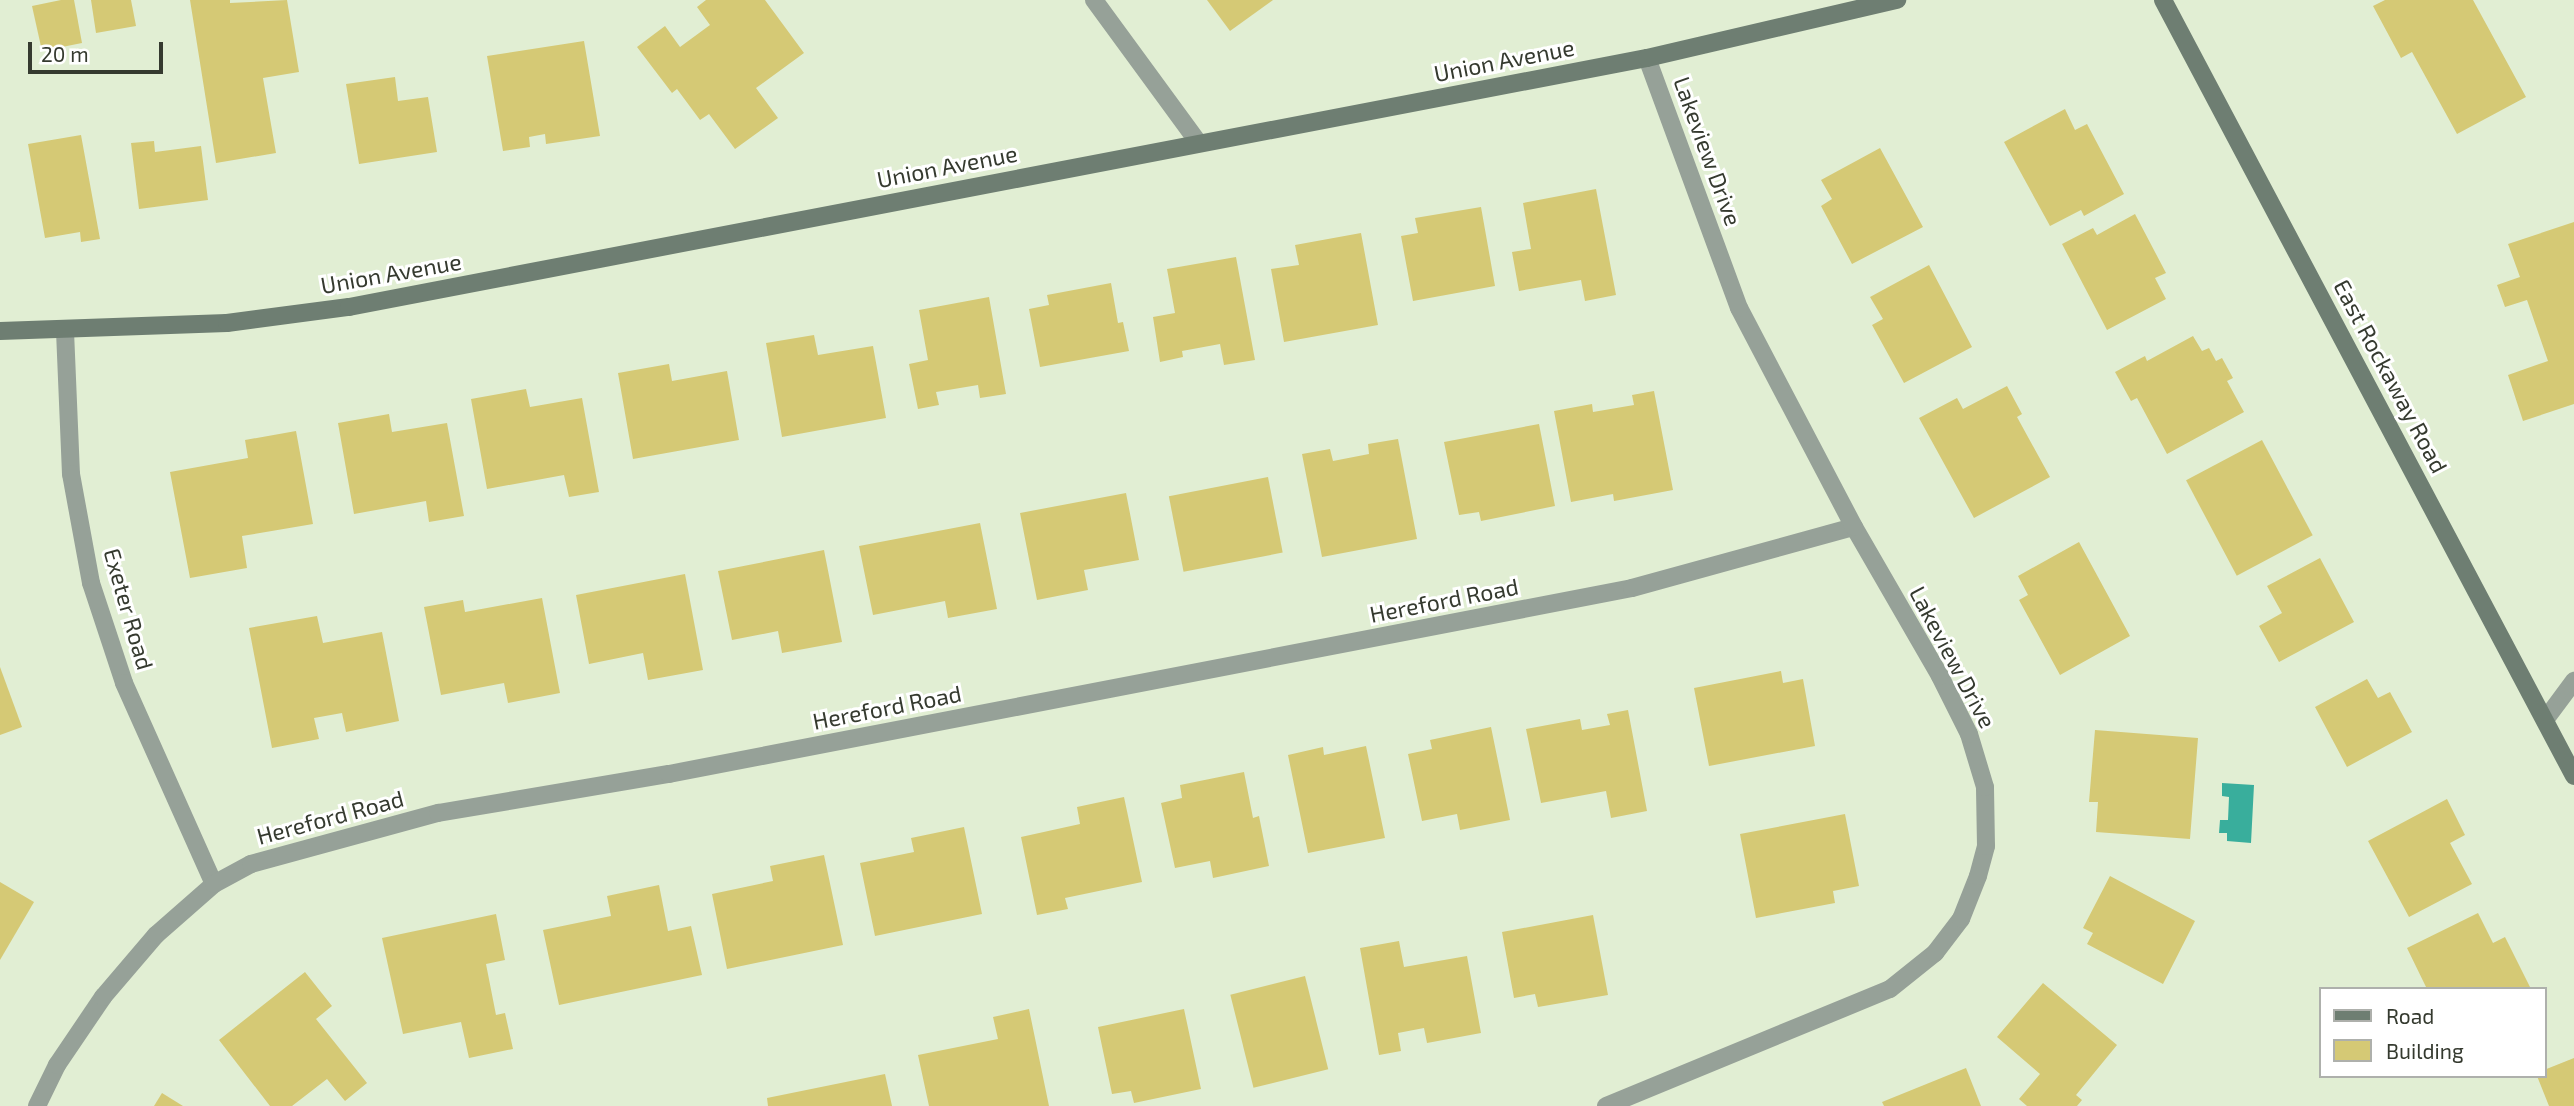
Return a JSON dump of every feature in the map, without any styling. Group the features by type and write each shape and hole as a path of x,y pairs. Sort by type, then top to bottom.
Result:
{"main road":[{"name":"Union Avenue","path":"0,331 65,331 227,323 349,307 1647,58 1897,0"},
{"name":"East Rockaway Road","path":"2163,0 2574,776"}],"street":[{"path":"1094,0 1198,142"},
{"name":"Lakeview Drive","path":"1606,1106 1890,989 1935,953 1961,919 1978,876 1986,846 1985,787 1969,734 1941,676 1854,527 1740,308 1647,58"},
{"name":"Exeter Road","path":"65,331 71,474 91,583 124,683 214,884"},
{"name":"Hereford Road","path":"37,1106 57,1065 103,997 156,935 214,884 251,864 438,813 669,774 1632,588 1854,527"},
{"path":"2545,720 2574,681"}],"water":[{"path":"2222,783 2254,785 2251,843 2227,841 2227,833 2219,833 2220,820 2228,820 2229,797 2222,796"}],"building":[{"path":"74,0 82,43 42,51 32,6"},
{"path":"91,0 131,0 136,26 96,33"},
{"path":"190,0 230,0 230,3 287,0 299,72 263,78 276,153 216,163"},
{"path":"706,0 765,0 804,53 756,88 778,118 735,149 709,114 700,120 677,89 672,93 637,47 665,26 680,47 710,25 697,7"},
{"path":"1207,0 1273,0 1230,31"},
{"path":"2385,0 2473,0 2526,97 2457,134 2412,52 2401,58 2373,6"},
{"path":"584,41 600,136 546,144 545,134 529,137 530,147 503,151 487,56"},
{"path":"395,77 398,101 428,97 437,152 359,164 346,84"},
{"path":"2065,109 2075,130 2087,124 2124,194 2084,216 2081,210 2050,226 2004,142"},
{"path":"81,135 100,239 81,242 80,232 45,238 28,144"},
{"path":"154,141 155,152 201,146 208,200 139,209 131,143"},
{"path":"1880,148 1923,227 1852,264 1821,206 1832,199 1821,180"},
{"path":"1596,189 1616,295 1585,301 1581,280 1519,291 1512,252 1531,249 1523,203"},
{"path":"1481,207 1495,286 1413,301 1401,236 1418,233 1415,218"},
{"path":"2135,214 2166,273 2155,278 2166,299 2107,330 2062,244 2093,228 2097,235"},
{"path":"2574,222 2574,404 2523,421 2508,375 2548,361 2527,300 2505,307 2497,285 2520,277 2508,244"},
{"path":"1361,233 1378,325 1284,342 1271,269 1299,265 1295,245"},
{"path":"1236,257 1255,360 1224,365 1220,344 1182,351 1183,357 1160,362 1153,317 1175,313 1167,269"},
{"path":"1929,265 1972,347 1904,383 1872,325 1883,319 1870,297"},
{"path":"1111,283 1118,323 1123,322 1129,351 1040,367 1029,309 1049,305 1047,295"},
{"path":"989,297 1006,394 980,398 978,385 936,392 939,405 918,409 909,364 928,360 919,310"},
{"path":"814,335 818,355 873,346 886,418 782,437 766,343"},
{"path":"2193,336 2202,351 2209,348 2216,361 2222,358 2233,378 2227,381 2244,412 2167,454 2137,398 2131,401 2115,372 2145,356 2147,361"},
{"path":"669,364 672,381 727,371 739,440 633,459 618,373"},
{"path":"2007,386 2022,414 2017,417 2050,477 1974,518 1919,418 1957,398 1963,409"},
{"path":"526,389 530,407 582,398 599,492 569,497 564,475 487,489 471,399"},
{"path":"1654,391 1673,490 1614,501 1613,494 1571,502 1554,411 1592,404 1593,412 1634,405 1632,395"},
{"path":"389,414 392,432 447,423 464,516 429,522 426,501 354,514 338,423"},
{"path":"1539,424 1555,506 1481,521 1479,512 1459,515 1444,442"},
{"path":"296,431 313,524 242,536 247,568 190,578 170,472 248,458 245,440"},
{"path":"1398,439 1417,539 1322,557 1302,454 1330,449 1333,461 1369,454 1368,444"},
{"path":"2262,440 2313,535 2237,576 2186,480"},
{"path":"1268,477 1283,553 1184,572 1169,496"},
{"path":"1126,493 1139,560 1084,570 1088,590 1037,600 1020,513"},
{"path":"980,523 997,609 948,618 945,601 873,615 859,546"},
{"path":"2079,542 2130,636 2060,675 2019,600 2028,595 2018,576"},
{"path":"824,550 842,642 782,653 778,631 732,640 718,571"},
{"path":"2320,558 2354,622 2279,662 2259,626 2282,613 2267,586"},
{"path":"685,574 703,670 648,680 643,653 589,664 576,595"},
{"path":"542,598 560,693 508,703 504,683 441,695 424,607 463,600 465,612"},
{"path":"317,616 323,643 382,632 399,721 346,732 342,713 314,718 319,739 272,748 249,628"},
{"path":"0,667 22,727 0,735"},
{"path":"1781,671 1783,683 1803,679 1815,746 1709,766 1694,688"},
{"path":"2367,679 2378,698 2390,692 2412,732 2347,767 2315,707"},
{"path":"1628,710 1647,811 1611,818 1606,791 1541,803 1526,729 1580,719 1582,730 1610,725 1607,714"},
{"path":"1491,727 1510,820 1460,830 1457,814 1422,821 1408,754 1432,749 1430,740"},
{"path":"2095,730 2198,738 2190,839 2096,832 2098,802 2089,802"},
{"path":"1366,746 1385,838 1308,853 1288,755 1323,747 1324,755"},
{"path":"1244,772 1253,818 1259,816 1269,866 1213,878 1210,861 1175,868 1161,803 1182,798 1180,785"},
{"path":"1124,797 1142,882 1065,898 1068,909 1037,915 1021,837 1080,824 1077,807"},
{"path":"2447,799 2465,835 2450,843 2472,884 2409,917 2368,841"},
{"path":"1845,814 1859,886 1833,891 1835,903 1756,918 1740,834"},
{"path":"964,827 982,914 875,936 860,863 914,852 911,838"},
{"path":"824,855 843,945 727,969 712,894 773,881 770,866"},
{"path":"2110,876 2195,921 2163,984 2087,944 2093,933 2083,928"},
{"path":"0,882 34,902 0,960"},
{"path":"659,885 668,931 691,926 702,975 559,1005 543,930 611,916 607,896"},
{"path":"2478,913 2493,943 2505,937 2530,987 2426,987 2407,948"},
{"path":"496,914 505,960 486,964 496,1015 505,1013 513,1049 469,1058 461,1022 403,1034 382,938"},
{"path":"1593,915 1608,995 1538,1007 1535,994 1514,998 1502,932"},
{"path":"1399,941 1404,967 1467,956 1481,1033 1427,1043 1424,1028 1398,1033 1401,1051 1379,1055 1360,948"},
{"path":"305,972 332,1006 316,1019 367,1083 345,1101 327,1079 292,1106 270,1106 219,1040"},
{"path":"1305,976 1328,1069 1254,1088 1230,995"},
{"path":"2043,983 2117,1045 2076,1095 2082,1100 2077,1106 2027,1106 2019,1099 2040,1074 1997,1037"},
{"path":"1029,1009 1049,1106 929,1106 918,1055 998,1039 993,1017"},
{"path":"1184,1009 1201,1089 1134,1103 1131,1091 1112,1094 1098,1027"},
{"path":"2574,1058 2574,1106 2549,1106 2538,1078 2546,1078 2546,1069"},
{"path":"1966,1068 1981,1106 1884,1106 1882,1102"},
{"path":"885,1074 892,1106 768,1106 767,1098"},
{"path":"162,1093 183,1106 154,1106"}]}
